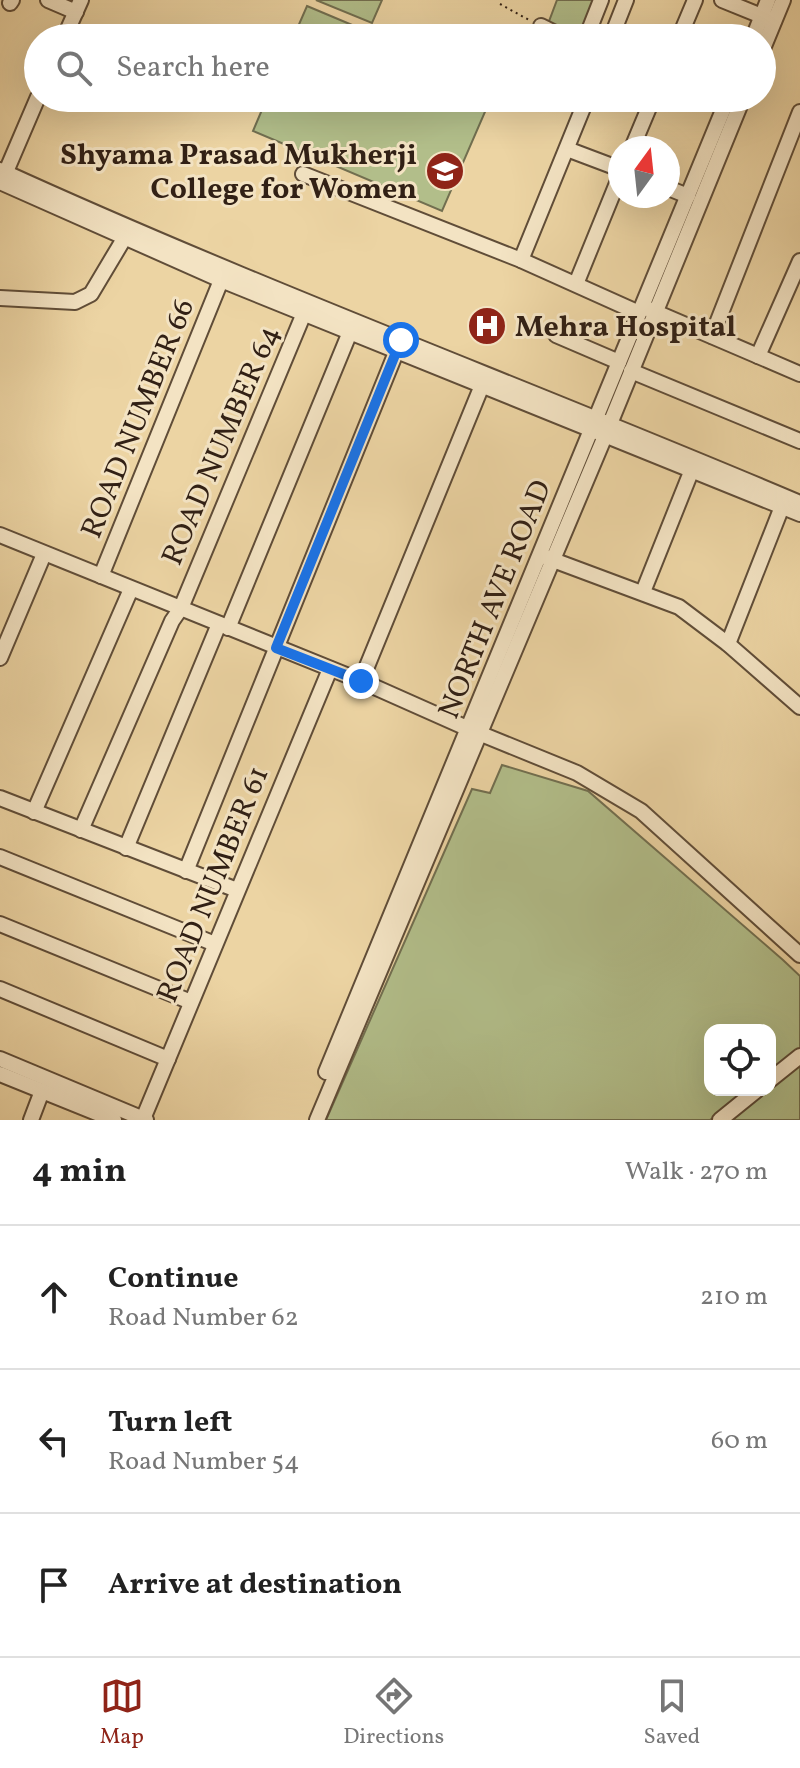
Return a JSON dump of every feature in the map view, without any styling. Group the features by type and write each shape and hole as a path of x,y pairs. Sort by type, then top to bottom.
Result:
{"street":[{"path":"48,0 79,6"},
{"path":"592,24 601,0"},
{"path":"617,24 626,0"},
{"path":"685,24 695,0"},
{"path":"722,0 768,19"},
{"path":"767,24 768,0"},
{"path":"764,24 783,0"},
{"path":"2,176 31,112"},
{"path":"521,260 582,112"},
{"path":"637,136 647,112"},
{"name":"NORTH AVE ROAD","path":"306,1120 474,731 601,426 722,112"},
{"path":"645,310 737,112"},
{"path":"712,336 800,112"},
{"path":"567,149 608,164"},
{"path":"303,174 712,336 800,374"},
{"path":"2,176 125,237 224,274"},
{"path":"2,176 306,308 789,502 800,514"},
{"path":"680,193 688,196"},
{"path":"576,284 608,205"},
{"path":"0,298 84,300 91,294 125,237"},
{"path":"758,356 800,261"},
{"name":"ROAD NUMBER 66","path":"101,576 224,274"},
{"path":"306,308 350,332 398,345"},
{"name":"ROAD NUMBER 64","path":"81,830 172,621 181,608 306,308"},
{"path":"126,848 350,332"},
{"path":"556,335 800,441"},
{"path":"186,871 398,345"},
{"path":"361,681 485,379"},
{"path":"643,592 694,464"},
{"path":"728,644 789,502"},
{"path":"0,535 361,681 577,773 641,811 800,955"},
{"path":"0,658 44,554"},
{"path":"546,558 679,607 728,644 800,707"},
{"path":"34,812 131,589"},
{"name":"ROAD NUMBER 61","path":"145,1119 330,669"},
{"path":"317,1120 474,731"},
{"path":"0,798 237,890"},
{"path":"0,857 215,944"},
{"path":"0,924 191,1002"},
{"path":"0,989 168,1059"},
{"path":"776,1075 800,1056"},
{"path":"0,1059 145,1119"},
{"path":"0,1074 105,1118"},
{"path":"31,1120 42,1091"},
{"path":"720,1120 750,1096"}],"path":[{"path":"500,4 537,24"}],"green space":[{"path":"316,0 382,0 372,23"},
{"path":"557,0 595,0 585,24 548,24"},
{"path":"307,6 350,24 299,24"},
{"path":"261,112 485,112 442,211 253,131"},
{"path":"502,765 588,791 800,976 800,1051 776,1069 776,1024 704,1024 704,1096 741,1096 710,1120 326,1120 472,789 490,793"},
{"path":"800,1061 800,1120 728,1120 758,1096 776,1096 776,1081"}],"place":[{"name":"Shyama Prasad Mukherji College for Women","path":"445,171"},
{"name":"Mehra Hospital","path":"487,326"}],"route":[{"path":"361,681 276,648 401,340"}]}
